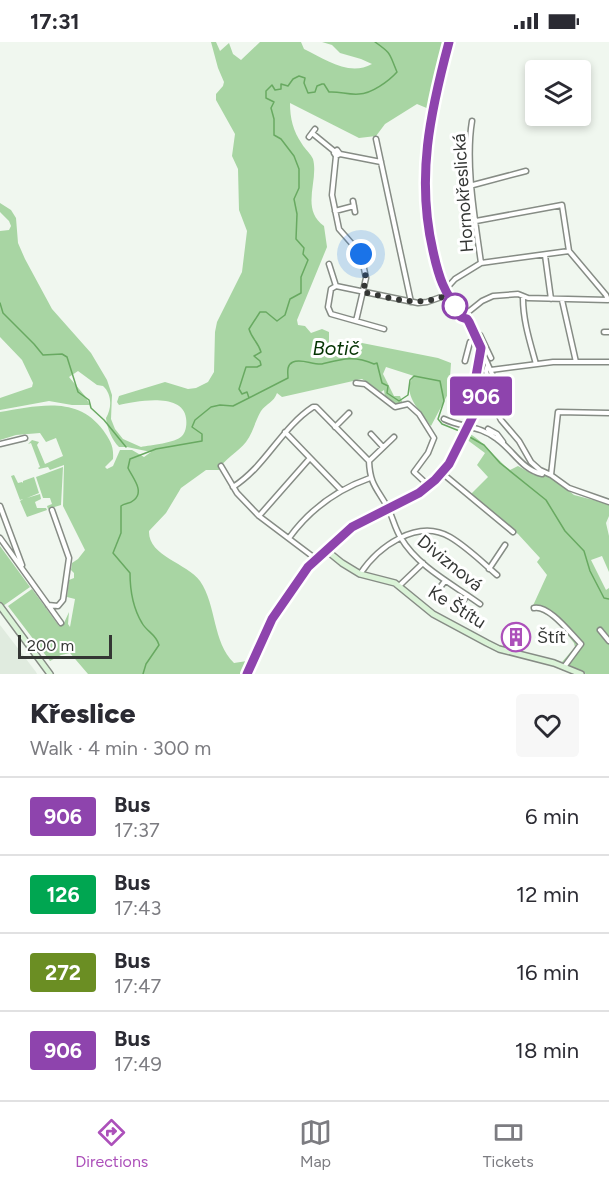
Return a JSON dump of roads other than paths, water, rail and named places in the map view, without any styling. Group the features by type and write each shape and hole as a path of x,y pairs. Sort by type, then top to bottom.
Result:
{"street":[{"path":"247,674 264,634 300,576 352,527 405,502 429,486 442,473 478,408 481,396 476,376 481,348 465,315 446,292 439,277 424,199 428,135 437,86 449,42"},
{"name":"Hornokřeslická","path":"472,121 470,140 472,184 481,263"},
{"path":"312,133 337,154 381,162"},
{"path":"376,139 411,302"},
{"path":"337,154 332,188 335,211 342,234 361,254 366,278 356,321"},
{"path":"472,184 526,171"},
{"path":"465,315 482,301 493,296 518,294 523,298 608,300 569,251 562,205 476,221"},
{"path":"335,211 354,206"},
{"path":"336,286 411,302 427,302 446,292 454,279 481,263 569,251"},
{"path":"544,255 551,299"},
{"path":"329,264 336,286"},
{"path":"336,286 331,290 328,307 333,315 384,329"},
{"path":"523,298 527,334 536,364"},
{"path":"562,300 576,362"},
{"path":"476,335 480,335 491,358"},
{"path":"465,361 470,342"},
{"path":"481,355 485,358 503,399"},
{"path":"491,370 536,364 609,362"},
{"path":"488,365 486,371 495,408 531,462 569,488 609,502"},
{"path":"356,383 364,383 395,407 408,404 419,414 434,438 428,453 414,472 429,486"},
{"path":"456,402 466,399 478,408"},
{"path":"233,487 261,462 295,420 313,406 316,407 369,461 370,478 340,490 314,509 289,538"},
{"path":"550,475 558,412 609,413"},
{"path":"335,427 349,413"},
{"path":"444,419 468,428 475,426 498,439 526,466 536,472 550,475"},
{"path":"488,429 500,436 504,446"},
{"path":"285,432 340,490"},
{"path":"370,434 383,447"},
{"path":"369,461 394,437"},
{"path":"0,444 25,438"},
{"path":"259,516 310,458"},
{"path":"221,466 233,487 259,516 316,559"},
{"path":"442,473 513,532"},
{"name":"Diviznová","path":"370,478 389,509 400,537 408,549 445,581 480,604"},
{"path":"0,506 24,571"},
{"path":"48,605 59,605 63,600 69,558 52,510"},
{"path":"360,574 377,554 400,537 433,531 440,532 461,545 497,575"},
{"path":"0,538 60,623"},
{"path":"489,568 506,545"},
{"name":"Ke Štítu","path":"326,550 360,574 399,586 433,614 487,643 580,674"},
{"path":"399,586 423,563"},
{"path":"435,594 445,581"},
{"path":"458,609 467,595"},
{"path":"0,606 50,674"},
{"path":"534,608 543,608 550,613 581,644 564,667"},
{"path":"600,630 609,641"}],"waterway":[{"path":"249,398 247,392 242,394 239,389 246,367 261,365 254,356 261,352 249,329 260,312 266,312 277,321 285,315 290,299 301,293 301,277 308,260 303,254 304,248 296,239 297,214 294,199 299,188 299,169 294,156 281,139 274,135 271,108 274,102 266,98 266,91 272,85 275,90 281,89 281,84 288,86 293,79 299,76 305,78 304,83 308,93 315,92 317,86 322,84 329,92 355,94 369,92 385,83 397,72 389,54 375,42"},
{"path":"0,303 3,313 43,355 62,354 67,357 78,392 89,400 91,408 126,447"},
{"name":"Botič","path":"143,674 146,664 159,645 136,611 131,593 130,573 113,553 121,533 121,506 132,501 138,492 137,484 128,468 130,459 156,449 202,441 202,434 192,427 195,420 211,407 233,406 288,378 289,365 296,361 322,364 342,359 354,359 377,363 382,383 388,386 387,393 399,401 408,395 410,380 414,376 440,381 444,401 438,419 442,424 462,432"},
{"name":"Botič","path":"466,435 484,445 500,463 546,500 565,531 584,551 590,571 604,598 609,599"}],"place":[{"name":"Štít","path":"516,637"}]}
